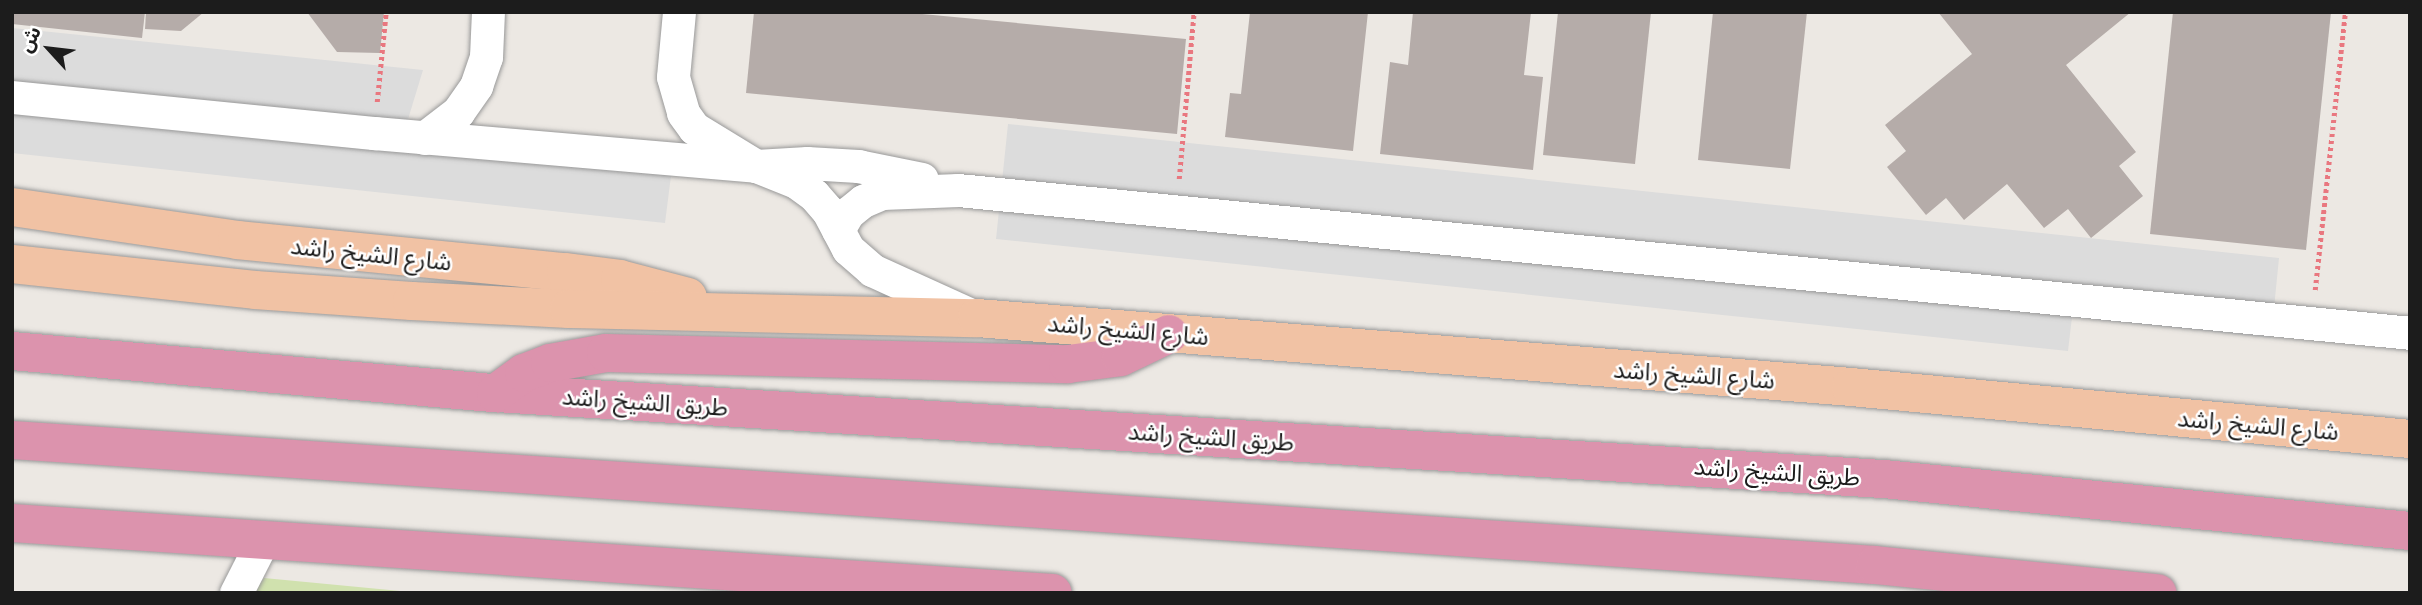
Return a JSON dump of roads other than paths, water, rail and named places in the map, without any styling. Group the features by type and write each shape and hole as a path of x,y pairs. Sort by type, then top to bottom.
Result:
{"highway":[{"path":"496,393 524,373 550,363 606,353 1068,365 1121,358 1169,334"},
{"name":"طريق الشيخ راشد","path":"12,351 496,393 1884,479 2410,531"},
{"path":"12,440 1875,565 2083,589 2158,593"},
{"path":"12,523 1053,593"}],"main road":[{"name":"شارع الشيخ راشد","path":"12,207 237,240 620,279 674,291 726,311"},
{"name":"شارع الشيخ راشد","path":"12,264 255,290 412,301 977,318 1851,387 2410,439"}],"lane":[{"path":"424,138 458,112 476,86 486,57 488,12"},
{"path":"680,12 673,77 683,113 694,128 755,166 796,182 814,195 848,249 872,270 977,318"},
{"path":"12,97 424,138 755,166 859,166 910,175 958,190"},
{"path":"838,230 856,207 882,193 958,190 2410,333"},
{"path":"236,593 263,540"}]}
